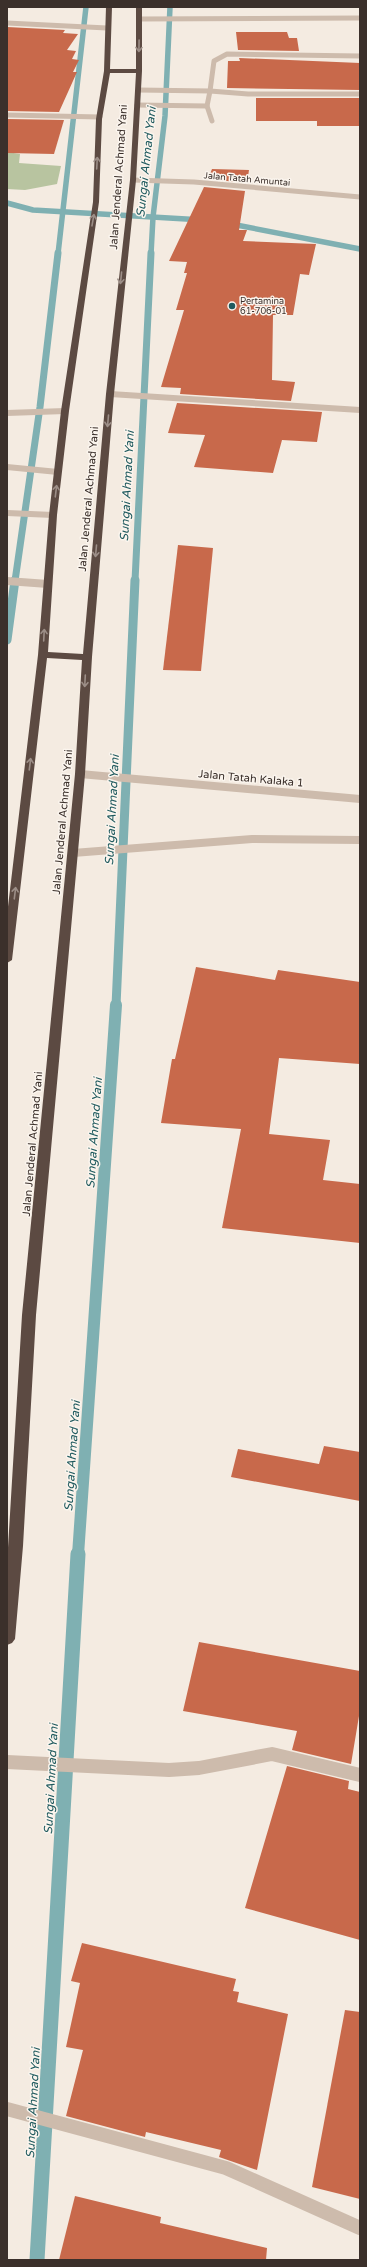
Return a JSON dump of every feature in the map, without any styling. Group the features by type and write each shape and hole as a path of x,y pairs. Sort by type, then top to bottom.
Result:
{"highway":[{"name":"Jalan Jenderal Achmad Yani","path":"7,960 43,655 53,515 65,411 96,202 100,117 107,71 107,28 109,7"},
{"name":"Jalan Jenderal Achmad Yani","path":"7,1639 11,1546 29,1315 80,774 87,657 110,394 118,329 121,276 128,240 133,180 139,71 139,7"},
{"path":"107,71 139,71"},
{"path":"43,655 87,657"}],"street":[{"path":"139,19 360,18"},
{"path":"7,23 107,28"},
{"path":"212,121 207,106 214,61 227,54 360,56"},
{"path":"138,90 210,91 248,94 360,94"},
{"path":"137,105 207,106"},
{"path":"7,114 100,117"},
{"name":"Jalan Tatah Amuntai","path":"133,180 167,181 360,197"},
{"path":"110,394 360,410"},
{"path":"7,413 65,411"},
{"path":"7,467 58,472"},
{"path":"9,513 53,515"},
{"path":"7,581 48,584"},
{"name":"Jalan Tatah Kalaka 1","path":"80,774 360,799"},
{"path":"73,853 160,846 315,837 360,840"},
{"path":"7,1762 169,1770 199,1768 272,1754 360,1775"},
{"path":"7,2109 226,2168 360,2228"}],"green space":[{"path":"7,152 20,154 19,163 61,166 57,184 25,190 7,189"}],"building":[{"path":"7,27 65,30 63,33 78,34 67,50 76,51 72,59 79,60 73,72 77,72 59,112 7,111"},
{"path":"236,32 287,32 289,38 297,38 299,51 238,50"},
{"path":"239,58 360,63 360,90 227,88 228,61 240,61"},
{"path":"256,98 360,98 360,126 317,126 317,121 256,121"},
{"path":"7,119 64,120 54,154 7,153"},
{"path":"212,169 249,170 247,183 208,179"},
{"path":"204,187 245,191 239,230 247,230 243,241 316,244 309,275 300,274 293,315 273,315 272,380 295,382 291,401 180,394 181,388 161,387 184,310 176,310 187,273 184,273 187,262 169,261"},
{"path":"177,403 322,412 317,442 282,440 273,473 194,467 205,435 168,433"},
{"path":"178,545 213,548 201,671 163,670"},
{"path":"196,967 275,980 278,970 360,982 360,1064 279,1058 269,1134 330,1140 323,1180 360,1184 360,1243 222,1228 241,1129 161,1123 172,1059 175,1059"},
{"path":"324,1446 360,1452 360,1501 231,1477 238,1449 319,1464"},
{"path":"199,1642 360,1671 360,1710 351,1764 292,1750 297,1731 183,1711"},
{"path":"287,1766 349,1781 348,1789 360,1792 360,1940 245,1908"},
{"path":"82,1943 236,1979 233,1991 239,1992 237,2002 288,2014 257,2170 219,2157 221,2150 146,2132 145,2137 66,2116 83,2050 66,2047 80,1983 71,1981"},
{"path":"345,2010 360,2012 360,2199 312,2187"},
{"path":"75,2196 161,2217 160,2223 267,2248 266,2260 59,2260"}],"waterway":[{"name":"Sungai Ahmad Yani","path":"63,212 86,7"},
{"name":"Sungai Ahmad Yani","path":"153,217 165,116 170,7"},
{"path":"7,203 33,210 63,212"},
{"name":"Sungai Ahmad Yani","path":"58,254 63,212"},
{"path":"63,212 153,217"},
{"name":"Sungai Ahmad Yani","path":"151,254 153,217"},
{"path":"153,217 203,220"},
{"path":"226,223 360,249"},
{"name":"Sungai Ahmad Yani","path":"15,581 40,407 58,253"},
{"name":"Sungai Ahmad Yani","path":"135,581 151,253"},
{"name":"Sungai Ahmad Yani","path":"7,640 15,580"},
{"name":"Sungai Ahmad Yani","path":"116,1006 135,580"},
{"name":"Sungai Ahmad Yani","path":"78,1555 116,1005"},
{"name":"Sungai Ahmad Yani","path":"37,2260 78,1554"}],"place":[{"name":"Pertamina 61-706-01","path":"232,306"}]}
